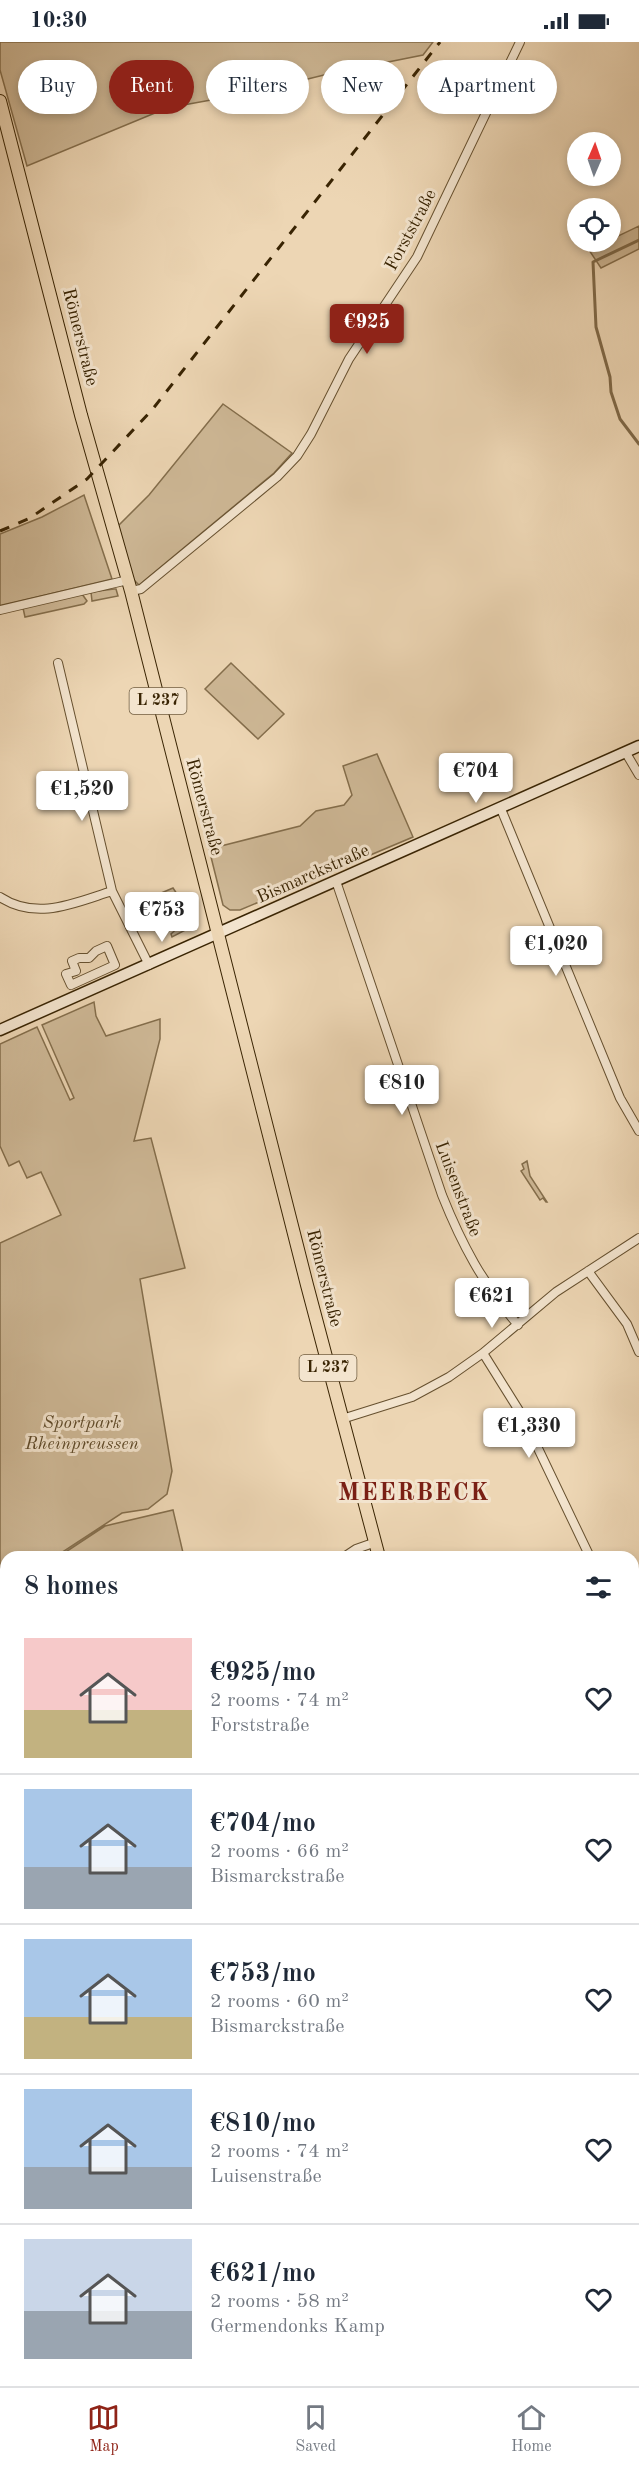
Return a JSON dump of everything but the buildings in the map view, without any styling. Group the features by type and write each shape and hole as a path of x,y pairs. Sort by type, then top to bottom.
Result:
{"main road":[{"name":"Römerstraße","path":"0,101 81,415 129,586 378,1551"},
{"name":"Bismarckstraße","path":"0,1030 639,746"}],"street":[{"name":"Forststraße","path":"0,610 129,586 141,589 277,477 297,456 311,434 349,359 417,257 520,42"},
{"path":"58,663 112,891 149,965"},
{"path":"626,753 639,775"},
{"path":"501,809 620,1098 639,1131"},
{"name":"Luisenstraße","path":"336,881 442,1196 461,1242 494,1296 518,1325"},
{"path":"0,897 15,905 36,910 64,906 112,891"},
{"path":"107,946 115,965 71,985 66,974 76,971 72,961 89,958 96,951 107,946"},
{"path":"342,1419 412,1397 449,1377 483,1353 556,1292 639,1238"},
{"path":"588,1271 627,1324 639,1352"},
{"path":"483,1353 523,1417 587,1551"},
{"path":"353,1551 376,1542"}],"green space":[{"path":"0,42 433,42 423,55 398,60 321,60 321,76 309,79 309,60 206,60 206,101 194,103 194,60 109,60 109,114 153,114 27,166 0,70"},
{"path":"639,226 639,249 601,268 590,252 621,252 621,235"},
{"path":"223,404 292,453 274,473 139,585 132,578 118,526 149,495"},
{"path":"84,495 112,579 0,606 0,534 42,517"},
{"path":"116,589 118,596 92,601 91,592"},
{"path":"82,594 87,601 84,604 25,617 23,608"},
{"path":"231,663 284,714 258,739 205,689"},
{"path":"377,754 413,837 240,910 230,910 223,905 209,849 300,826 316,811 344,805 352,795 343,766"},
{"path":"173,888 183,903 181,906 172,898 153,899 152,897"},
{"path":"185,906 197,924 172,937 171,934 182,924"},
{"name":"Sportpark Rheinpreussen","path":"94,1002 96,1016 106,1036 160,1019 160,1039 134,1141 151,1138 185,1268 140,1279 172,1471 167,1494 148,1509 122,1513 64,1551 0,1551 0,1243 61,1215 41,1172 27,1178 19,1161 9,1166 0,1146 0,1044 37,1027 70,1100 74,1098 42,1025"},
{"path":"527,1161 530,1176 547,1202 543,1198 540,1200 521,1171 524,1169 522,1164"},
{"path":"173,1510 183,1551 67,1551 105,1526"}],"waterway":[{"path":"639,240 593,262 596,327 610,377 611,392 620,419 639,444"}],"railway":[{"path":"0,531 30,518 87,479 152,410 440,42"}],"district":[{"name":"MEERBECK","path":"414,1494"}]}
